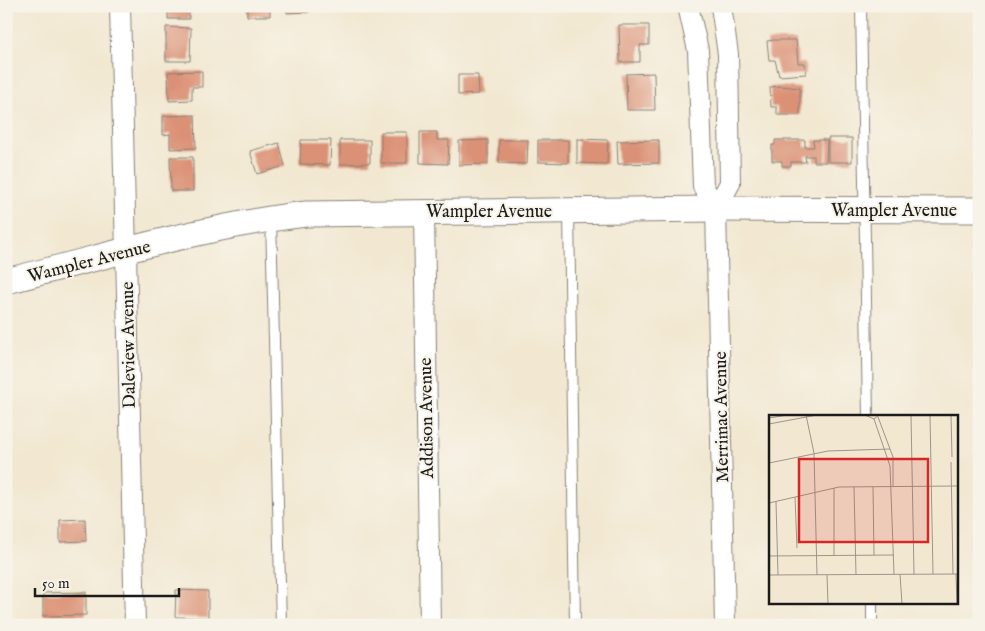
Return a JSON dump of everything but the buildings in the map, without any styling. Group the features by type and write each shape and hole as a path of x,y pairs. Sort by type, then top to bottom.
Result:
{"street":[{"name":"Daleview Avenue","path":"120,6 135,625"},
{"name":"Merrimac Avenue","path":"688,6 698,50 703,186 716,209 725,625"},
{"name":"Merrimac Avenue","path":"716,209 730,183 728,54 721,6"},
{"name":"Wampler Avenue","path":"6,281 216,229 271,218 350,212 716,209 979,210"},
{"name":"Addison Avenue","path":"424,212 430,625"}],"lane":[{"path":"861,6 868,415"},
{"path":"569,210 575,625"},
{"path":"271,218 281,625"},
{"path":"872,604 872,625"}]}
